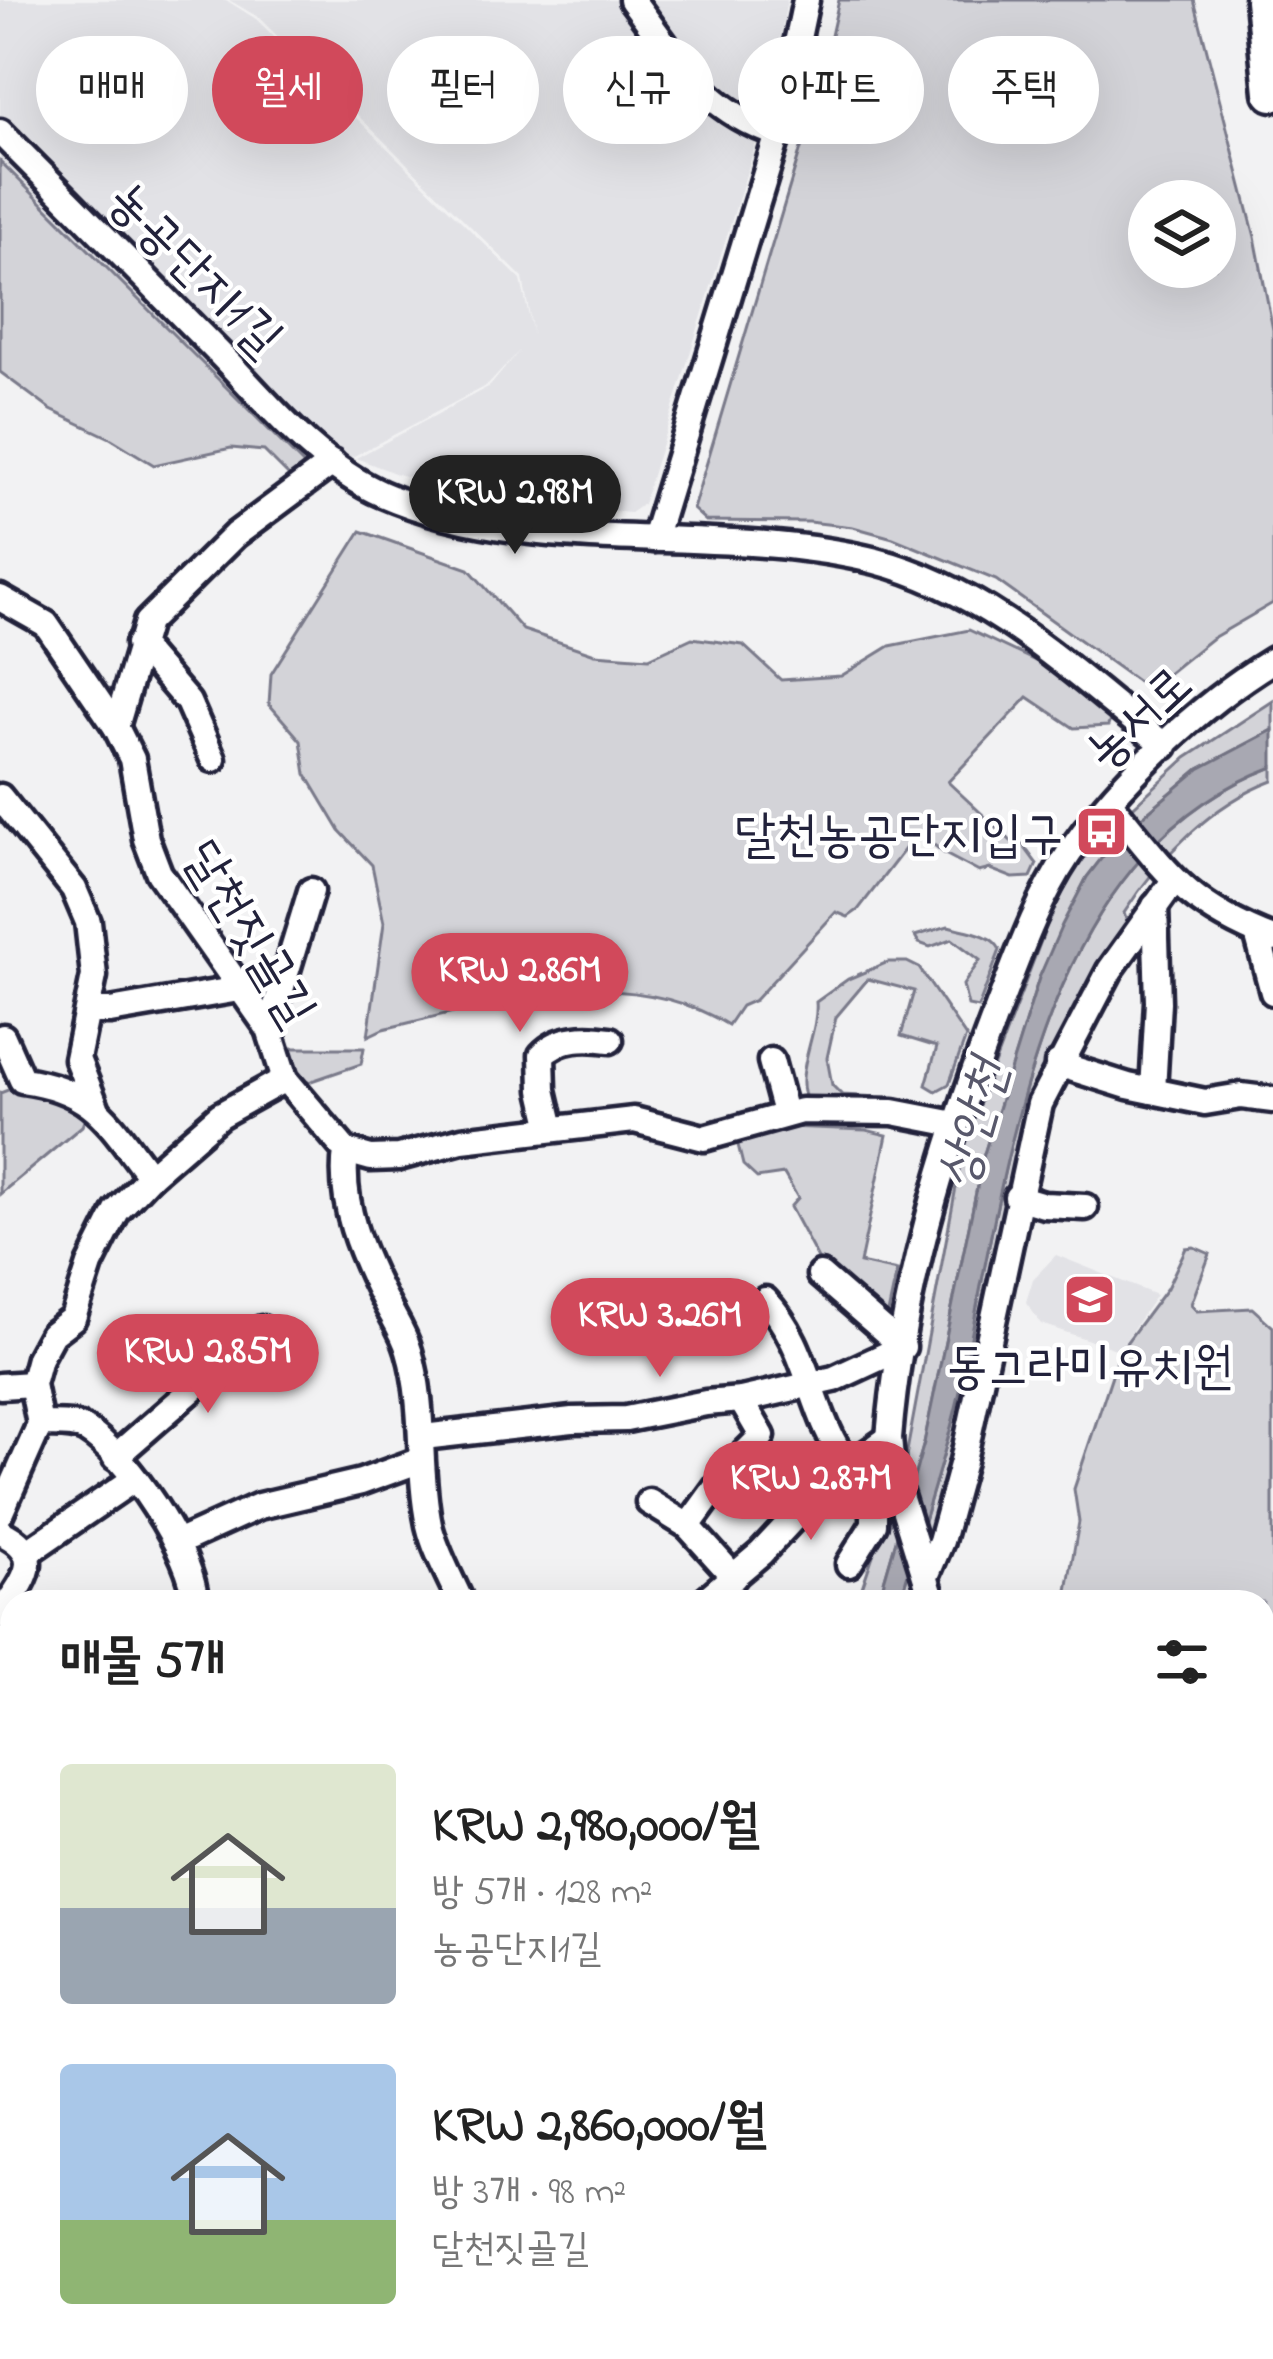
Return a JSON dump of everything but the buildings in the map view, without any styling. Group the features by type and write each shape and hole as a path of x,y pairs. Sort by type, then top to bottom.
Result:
{"highway":[{"path":"1269,2 1273,92"}],"street":[{"path":"632,0 713,103 738,118"},
{"path":"798,36 806,0"},
{"name":"농공단지1길","path":"0,132 332,464 385,495 526,529 836,554 879,562 930,581 1010,622 1165,746"},
{"path":"654,539 775,144"},
{"path":"116,727 148,622 214,553 265,509 332,464"},
{"name":"달천짓골길","path":"0,598 46,625 116,727 132,759 146,839 159,873 269,1029 285,1079 346,1151"},
{"path":"138,644 188,702 213,759"},
{"name":"농서로","path":"930,1590 896,1483 889,1438 929,1216 955,1124 1042,901 1066,858 1115,810 1165,746 1273,660"},
{"path":"0,796 82,902 94,963 77,1059 96,1107 150,1176"},
{"path":"1115,810 1170,878 1199,903 1265,936 1273,992"},
{"path":"926,1569 941,1541 968,1441 1040,1104 1110,970 1170,878"},
{"path":"269,1029 311,891"},
{"path":"1153,1091 1159,1001 1155,906"},
{"path":"88,1010 110,1011 239,989"},
{"path":"3,1036 22,1080 72,1092 96,1107"},
{"path":"552,1129 543,1090 542,1055 548,1047 577,1038 610,1040"},
{"path":"771,1060 785,1113"},
{"path":"1058,1064 1205,1102 1241,1096 1273,1100"},
{"path":"0,1514 40,1424 32,1384 47,1340 73,1318 90,1264 117,1211 220,1115 285,1079"},
{"path":"456,1590 429,1525 409,1350 365,1260 350,1215 346,1151 371,1158 399,1157 462,1140 634,1120 704,1138 785,1113 893,1112 955,1124"},
{"path":"1017,1198 1084,1207"},
{"path":"177,1543 280,1499 361,1482 422,1448 572,1420 626,1419 706,1402 741,1400 834,1379 903,1347 820,1275"},
{"path":"765,1300 799,1352 848,1465"},
{"path":"115,1456 262,1329"},
{"path":"0,1386 32,1384"},
{"path":"688,1526 731,1467 762,1436 741,1400"},
{"path":"40,1424 84,1429 115,1456 177,1543 193,1590"},
{"path":"718,1590 848,1465 889,1438"},
{"path":"849,1564 876,1518 874,1478 889,1438"},
{"path":"15,1590 28,1552 133,1480"},
{"path":"649,1502 688,1526 734,1577"},
{"path":"0,1532 28,1552"}],"shaded area":[{"path":"0,0 226,0 273,36 212,36 212,144 363,144 363,124 521,280 533,335 523,278 363,120 363,36 277,36 258,17 229,0 787,0 781,36 738,36 738,144 756,144 643,504 630,513 488,497 397,474 356,458 490,386 520,350 489,384 354,456 310,468 0,160"},
{"path":"839,0 1194,0 1255,237 1273,330 1273,603 1211,639 1161,679 1138,682 996,580 893,538 809,522 706,521 693,509 802,144 924,144 924,36 831,36"},
{"path":"0,161 308,469 295,482 264,451 231,448 154,465 51,410 0,372"},
{"path":"361,531 469,569 523,630 595,654 649,658 692,638 743,645 781,680 841,676 890,646 969,630 1048,667 1110,720 1108,726 1074,728 1028,697 948,782 1011,841 1023,845 1037,864 1031,877 1013,878 990,869 979,872 918,832 858,910 848,917 836,912 755,1000 741,1006 728,1025 688,1005 602,991 514,999 368,1036 384,923 372,865 340,831 306,774 301,741 269,704 271,674"},
{"path":"1273,701 1273,730 1199,769 1118,837 1087,877 1039,978 984,1154 924,1443 881,1590 861,1590 905,1462 964,1144 1050,917 1076,867 1110,828 1186,758"},
{"path":"1273,730 1273,767 1193,810 1131,871 1082,945 1045,1028 1018,1118 956,1410 904,1590 881,1590 924,1443 984,1154 1039,978 1087,877 1118,837 1199,769"},
{"path":"1273,767 1273,781 1208,818 1138,892 1124,913 1129,928 1052,1063 934,1537 912,1590 904,1590 956,1410 996,1209 1046,1028 1082,945 1131,871 1193,810"},
{"path":"948,926 985,936 1000,950 978,1008 968,1006 963,985 980,960 952,939 930,947 915,936"},
{"path":"888,962 907,962 919,968 966,1037 949,1084 936,1091 926,1085 937,1047 901,1036 914,991 868,979 836,1017 827,1058 832,1085 842,1095 898,1098 916,1105 808,1103 804,1067 816,1002 848,979"},
{"path":"284,1048 364,1048 361,1064 300,1085"},
{"path":"13,1088 39,1089 87,1113 82,1126 0,1194 0,1093"},
{"path":"786,1127 887,1135 860,1263 897,1271 887,1318 825,1272 790,1207 798,1198 784,1174 757,1178 743,1165 736,1137"},
{"path":"1186,1248 1210,1254 1191,1304 1197,1311 1252,1308 1273,1327 1273,1590 1067,1590 1079,1522 1074,1489 1120,1351 1167,1288"},
{"name":"동그라미유치원","path":"1056,1255 1156,1295 1119,1350 1041,1324 1026,1302 1033,1279"}],"place":[{"name":"달천농공단지입구","path":"1102,832"},
{"name":"동그라미유치원","path":"1090,1299"}],"water label":[{"name":"상안천","path":"970,1123"}]}
